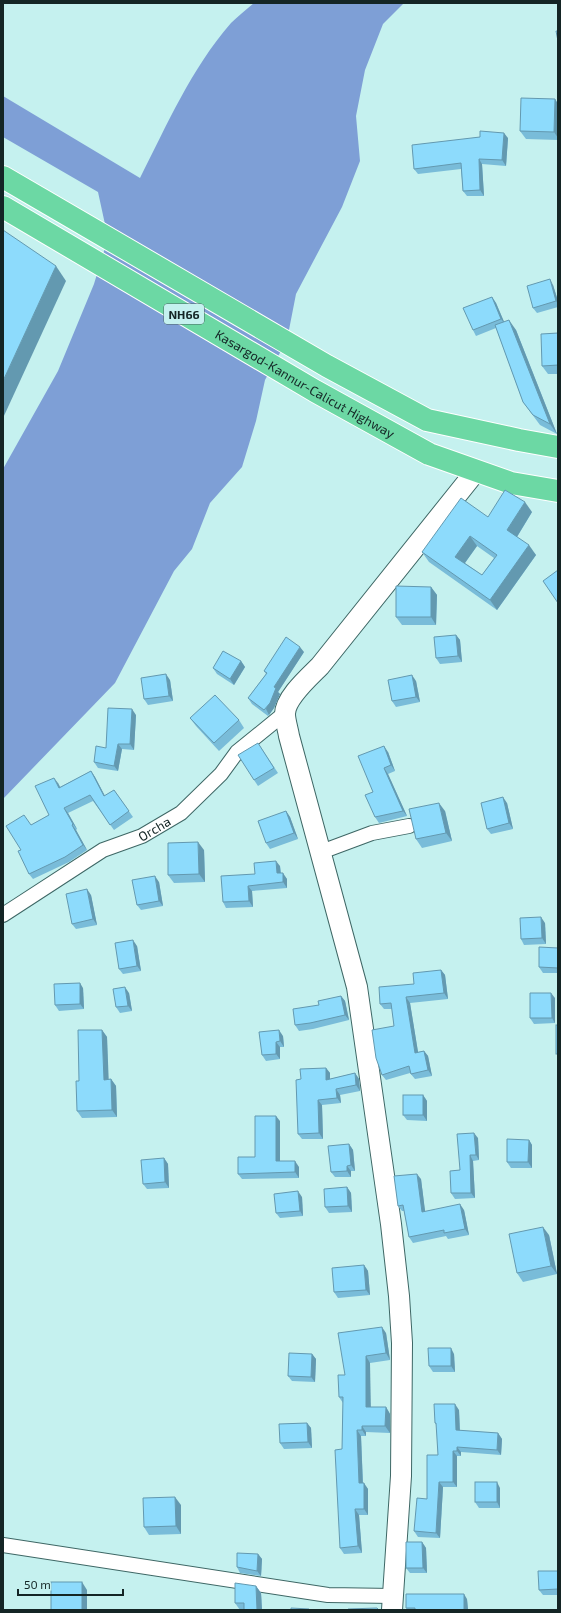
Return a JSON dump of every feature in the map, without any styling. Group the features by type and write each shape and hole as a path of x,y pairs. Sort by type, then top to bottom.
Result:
{"highway":[{"name":"Kasargod-Kannur-Calicut Highway","path":"3,177 327,366 427,420 558,447"},
{"name":"Kasargod-Kannur-Calicut Highway","path":"3,207 315,391 429,454 511,483 558,491"}],"main road":[{"path":"393,1603 401,1476 402,1343 399,1296 391,1224 357,987 289,736 285,713 290,700 297,691 320,666 476,471"}],"street":[{"name":"Orcha","path":"3,915 103,850 142,836 182,813 221,774 237,752 285,713"},
{"path":"321,852 372,833 409,826"},
{"path":"3,1545 328,1595 393,1603"}],"water":[{"path":"254,3 404,3 383,24 365,70 356,116 360,161 342,207 296,294 287,340 265,380 256,421 242,467 210,503 192,549 174,571 115,683 3,799 3,469 58,371 94,284 108,238 98,192 3,137 3,96 140,178 170,118 204,59 231,23"}],"building":[{"path":"521,98 555,99 554,132 520,131"},
{"path":"480,131 504,133 502,160 479,159 480,190 463,191 461,163 414,169 412,145 480,137"},
{"path":"3,230 56,266 3,381"},
{"path":"550,279 556,301 533,308 527,286"},
{"path":"492,297 501,319 473,330 463,308"},
{"path":"509,320 550,424 533,415 523,402 495,325"},
{"path":"558,333 558,365 542,366 541,334"},
{"path":"505,490 525,502 507,530 529,545 490,600 422,552 461,498 488,517","holes":["470,536 497,555 482,575 455,557"]},
{"path":"558,570 558,603 543,581"},
{"path":"396,586 431,587 431,617 396,617"},
{"path":"456,635 458,656 436,658 434,637"},
{"path":"286,637 300,647 274,687 276,688 270,703 264,710 248,698 267,673 264,671"},
{"path":"223,651 241,661 230,679 213,668"},
{"path":"166,674 169,696 144,699 141,678"},
{"path":"412,675 416,697 392,701 388,680"},
{"path":"215,695 239,720 214,743 190,718"},
{"path":"108,708 132,709 130,744 118,744 114,766 94,762 96,746 106,748"},
{"path":"258,743 274,768 254,780 238,755"},
{"path":"384,746 391,765 384,768 403,811 375,817 365,795 373,792 358,756"},
{"path":"91,771 104,796 114,790 129,811 110,825 90,795 64,808 83,845 65,857 29,874 18,851 21,850 6,826 24,815 31,825 49,815 35,786 54,778 59,788"},
{"path":"503,797 509,823 487,829 481,803"},
{"path":"439,803 446,833 416,839 409,809"},
{"path":"286,811 294,833 266,843 258,821"},
{"path":"198,842 199,874 168,875 168,843"},
{"path":"276,861 277,873 283,873 283,882 248,886 249,901 223,902 221,876 255,874 254,863"},
{"path":"155,876 159,901 137,905 132,880"},
{"path":"87,889 93,919 72,924 66,894"},
{"path":"541,917 542,938 521,939 520,918"},
{"path":"133,940 137,966 119,969 115,943"},
{"path":"539,947 558,948 558,968 539,967"},
{"path":"441,970 444,993 406,997 415,1053 424,1051 428,1070 411,1074 409,1066 382,1075 376,1058 372,1030 394,1026 391,1003 380,1004 379,987 414,984 413,973"},
{"path":"80,983 80,1004 55,1005 54,984"},
{"path":"125,987 128,1006 116,1007 113,989"},
{"path":"530,993 551,993 552,1018 530,1018"},
{"path":"341,996 345,1015 295,1025 293,1009 319,1005 318,1001"},
{"path":"556,1025 558,1025 558,1054 556,1054"},
{"path":"78,1030 102,1030 104,1080 111,1079 112,1110 77,1111 76,1081 79,1081"},
{"path":"279,1030 280,1041 276,1042 276,1054 262,1055 259,1032"},
{"path":"326,1068 326,1080 355,1073 356,1085 336,1089 337,1098 318,1100 319,1133 298,1134 296,1080 301,1079 300,1069"},
{"path":"403,1095 423,1095 423,1115 403,1115"},
{"path":"255,1116 276,1116 276,1161 295,1161 295,1172 238,1174 238,1157 255,1157"},
{"path":"474,1133 476,1155 470,1155 471,1193 451,1193 450,1171 460,1170 457,1134"},
{"path":"507,1139 529,1140 528,1162 507,1162"},
{"path":"349,1144 351,1165 347,1166 347,1171 331,1172 328,1146"},
{"path":"164,1158 165,1182 143,1184 141,1160"},
{"path":"417,1174 422,1212 460,1204 465,1229 444,1233 444,1230 409,1237 403,1205 398,1206 394,1176"},
{"path":"347,1187 348,1206 325,1207 324,1189"},
{"path":"298,1191 300,1211 276,1213 274,1194"},
{"path":"543,1227 551,1266 517,1273 509,1234"},
{"path":"364,1265 366,1290 334,1292 332,1268"},
{"path":"382,1327 386,1353 366,1356 366,1407 386,1407 385,1426 362,1426 362,1430 357,1430 359,1483 364,1483 364,1509 355,1509 358,1546 340,1548 335,1450 342,1449 343,1397 339,1397 338,1375 345,1375 338,1333"},
{"path":"428,1348 451,1348 451,1366 429,1366"},
{"path":"289,1353 312,1354 311,1377 288,1376"},
{"path":"434,1404 455,1404 456,1430 498,1433 497,1450 457,1447 457,1451 453,1451 453,1482 439,1482 436,1533 414,1531 417,1498 427,1499 427,1455 438,1455"},
{"path":"307,1423 308,1442 280,1443 279,1424"},
{"path":"475,1482 497,1482 497,1502 475,1502"},
{"path":"175,1497 176,1526 144,1527 143,1498"},
{"path":"406,1542 422,1542 423,1568 406,1568"},
{"path":"237,1553 258,1554 257,1571 237,1567"},
{"path":"538,1571 558,1571 558,1589 539,1590"},
{"path":"51,1582 82,1582 82,1610 51,1610"},
{"path":"235,1583 256,1586 257,1610 244,1610 244,1603 235,1603"},
{"path":"406,1594 464,1594 464,1610 415,1610 415,1608 406,1608"},
{"path":"291,1608 309,1609 309,1610 291,1610"},
{"path":"377,1608 379,1610 348,1610 348,1609"}]}
